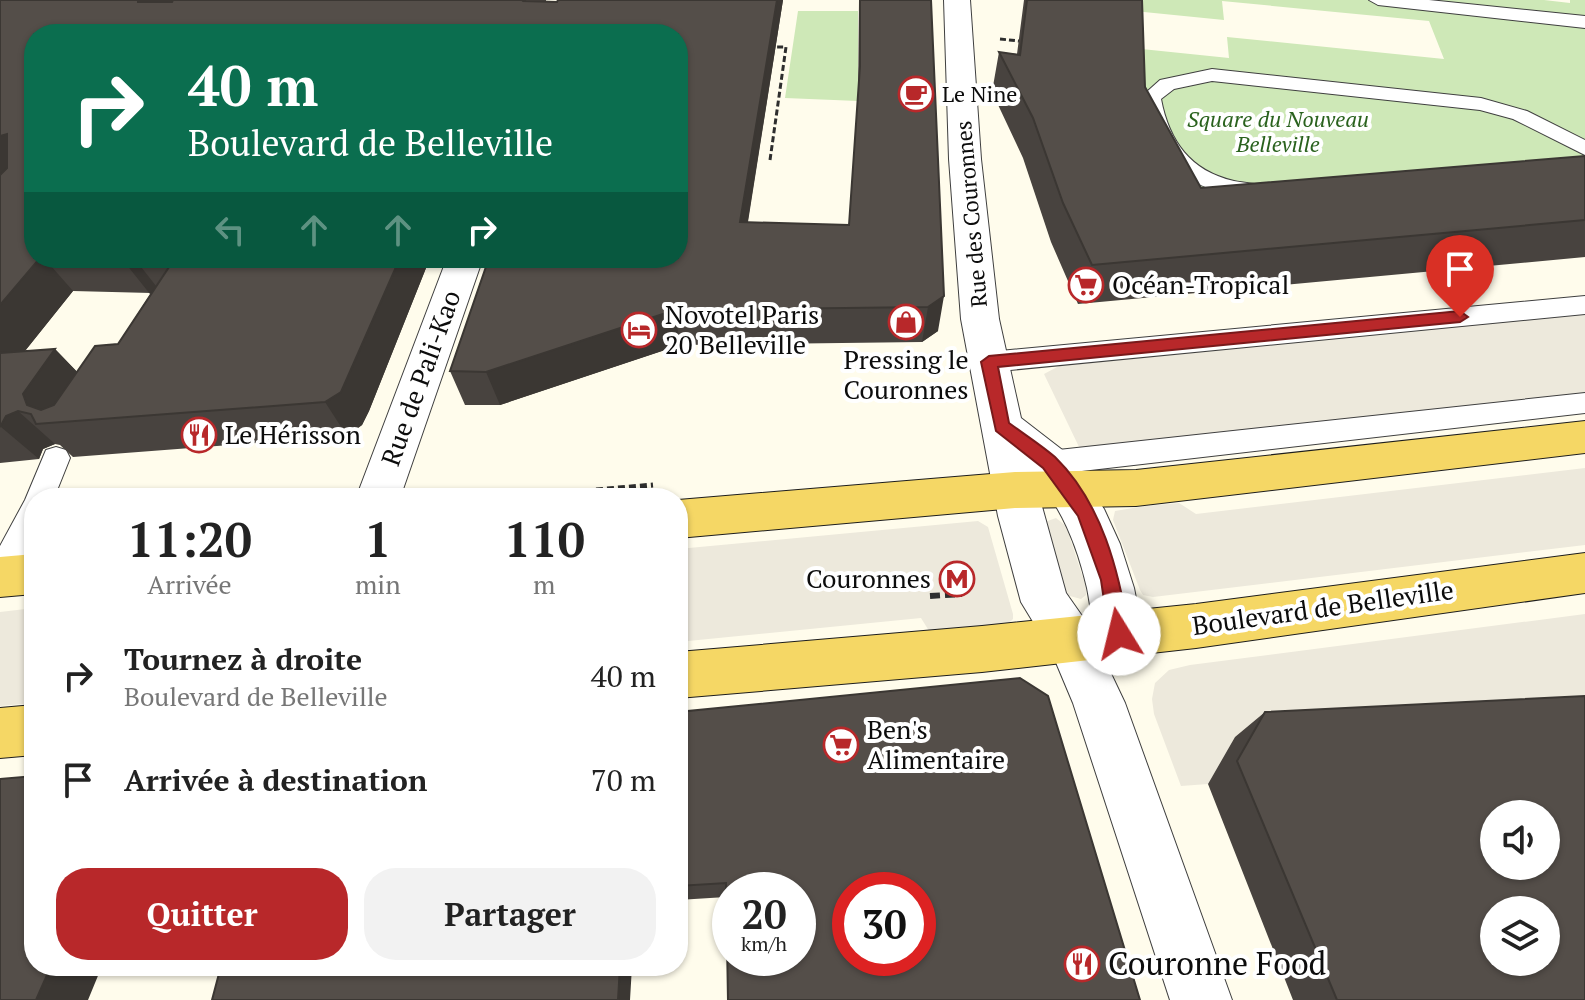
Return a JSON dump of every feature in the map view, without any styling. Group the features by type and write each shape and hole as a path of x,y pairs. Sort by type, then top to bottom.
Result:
{"main road":[{"path":"688,518 1044,481 1136,488 1585,437"},
{"name":"Boulevard de Belleville","path":"688,674 1095,636 1585,573"},
{"path":"0,577 24,575"},
{"path":"0,733 24,731"}],"street":[{"name":"Rue des Couronnes","path":"957,0 965,159 980,319 1002,426 1044,481 1086,512 1110,580 1095,636"},
{"name":"Rue de Pali-Kao","path":"382,488 461,268"},
{"path":"1044,481 1045,602 1095,636 1099,703 1201,1000"}],"lane":[{"path":"1378,0 1585,22"},
{"path":"1286,192 1249,192 1200,177 1184,168 1158,135 1151,97 1167,84 1212,75 1481,104 1520,115 1585,149"},
{"path":"989,362 1585,305"},
{"path":"1044,481 1585,403"},
{"path":"43,488 56,458"},
{"path":"0,577 24,530"}],"path":[{"path":"996,38 1019,41"},
{"path":"770,160 786,47 771,47"},
{"path":"930,596 967,593"}],"green space":[{"name":"Square du Nouveau Belleville","path":"1024,0 1544,0 1570,3 1570,0 1585,0 1585,193 1151,230 1093,44 1229,58 1227,37 1444,59 1429,21 1222,1 1224,20"},
{"path":"798,11 858,11 858,101 785,98"}],"shaded area":[{"path":"1585,314 1585,397 1080,449 1044,374 1059,366"},
{"path":"1585,468 1585,545 1153,597 1143,595 1140,590 1113,520 1115,511 1145,506 1179,503 1196,514"},
{"path":"1056,518 1066,526 1086,587 1086,595 1081,599 1066,595 1042,523"},
{"path":"978,521 988,527 1013,619 1007,625 931,634 921,618 688,641 688,548"},
{"path":"24,609 24,704 0,706 0,612"},
{"path":"1585,614 1585,720 1235,737 1208,784 1181,786 1154,714 1152,699 1155,683 1169,670 1190,665"}],"building":[{"path":"0,0 777,0 740,222 849,225 860,66 860,0 931,0 944,296 928,307 675,310 486,372 450,371 486,268 688,268 688,24 24,24 24,268 31,268 0,305 0,175 7,168 7,134 0,136"},
{"path":"1027,0 1142,0 1145,87 1201,188 1585,156 1585,220 1092,265 1063,203 1033,118 999,52 1020,55"},
{"path":"168,268 396,268 341,392 325,402 36,424 31,414 18,411 6,416 0,427 0,353 55,349 23,394 27,405 41,410 54,405 95,346 118,344"},
{"path":"1020,678 1048,696 1140,1000 728,1000 728,976 816,976 816,872 712,872 712,884 688,885 688,711"},
{"path":"1585,696 1585,1000 1337,1000 1237,761 1265,712"},
{"path":"24,777 24,976 47,976 36,1000 0,1000 0,779"},
{"path":"218,976 619,976 618,1000 212,1000"}],"place":[{"name":"Le Nine","path":"916,94"},
{"name":"Océan-Tropical","path":"1086,285"},
{"name":"Pressing le Couronnes","path":"906,322"},
{"name":"Novotel Paris 20 Belleville","path":"639,330"},
{"name":"Le Hérisson","path":"199,435"},
{"name":"Couronnes","path":"957,579"},
{"name":"Ben's Alimentaire","path":"841,745"},
{"name":"Couronne Food","path":"1082,964"}],"route":[{"path":"1119,634 1110,580 1086,512 1049,463 1002,426 989,362 1460,317"}]}
